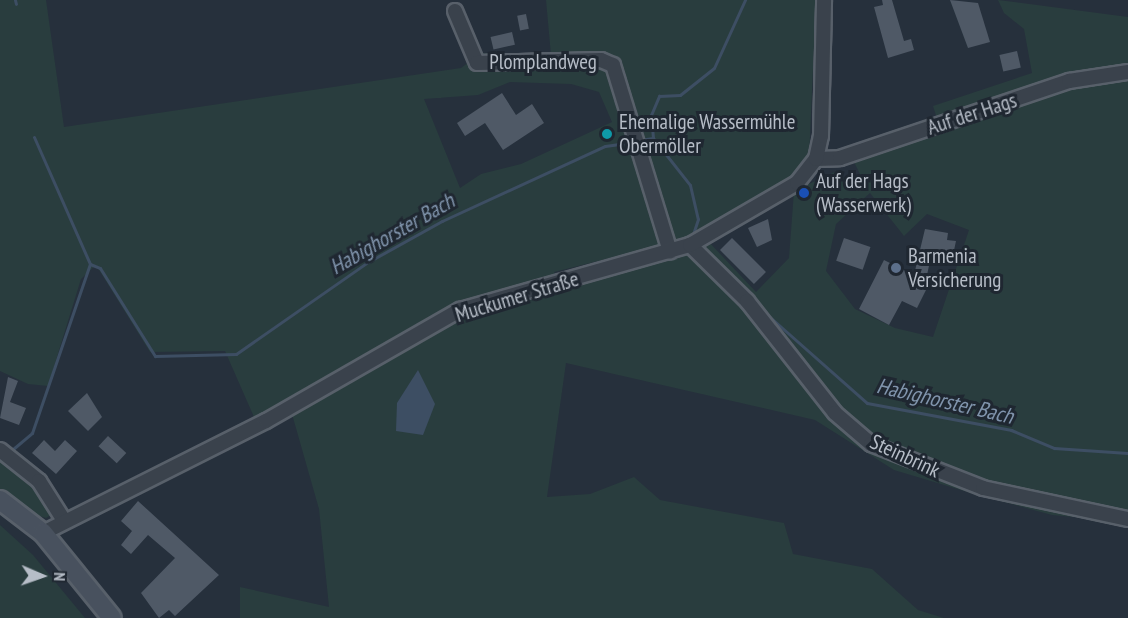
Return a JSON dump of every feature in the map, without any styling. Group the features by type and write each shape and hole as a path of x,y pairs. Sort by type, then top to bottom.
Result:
{"street":[{"path":"816,159 824,0"},
{"name":"Plomplandweg","path":"455,11 477,63 601,60 612,65 670,252"},
{"name":"Auf der Hags","path":"816,159 840,158 1069,81 1128,72"},
{"name":"Muckumer Straße","path":"43,533 63,519 266,421 460,310 690,245 788,190 816,159"},
{"name":"Steinbrink","path":"690,245 747,302 835,413 871,444 983,488 1128,519"},
{"path":"0,450 39,481 63,519"},
{"path":"0,501 43,533 112,618"}],"green space":[{"path":"0,0 46,0 64,127 461,68 481,53 551,55 546,0 816,0 809,159 791,182 699,236 554,272 561,287 708,241 756,292 789,258 794,191 839,170 848,186 862,178 854,162 941,131 933,106 1032,73 1024,29 1004,13 998,0 1128,17 1128,67 1068,77 1128,76 1128,515 1095,511 1085,518 1052,515 894,470 815,420 566,363 547,497 590,494 634,477 660,500 784,523 793,554 872,569 918,610 944,618 240,618 240,587 329,607 319,509 288,400 254,417 225,351 150,352 96,265 81,279 48,386 28,384 0,371","holes":["510,82 571,84 599,92 612,122 521,164 481,174 460,188 424,99 478,95","870,193 904,236 927,214 969,230 933,337 895,328 855,309 826,271 836,224"]},
{"path":"0,453 31,480 54,513 46,518 33,514 0,491"},
{"path":"0,525 33,555 85,618 0,618"}],"water":[{"path":"418,370 435,404 423,435 396,431 397,403"}],"building":[{"path":"882,0 892,0 904,41 911,39 914,50 888,58 874,7 883,5"},
{"path":"950,0 978,3 990,42 968,48"},
{"path":"526,14 529,29 520,30 517,16"},
{"path":"512,32 515,45 493,50 491,37"},
{"path":"1017,51 1021,68 1003,72 999,55"},
{"path":"502,93 516,115 532,104 544,123 503,150 485,123 465,136 457,123"},
{"path":"768,219 772,240 757,247 748,228"},
{"path":"925,229 948,233 947,240 956,241 952,260 931,256 926,280 930,282 917,308 902,301 889,325 859,309 884,260 914,275"},
{"path":"732,238 766,272 754,284 720,250"},
{"path":"844,238 870,247 863,270 836,261"},
{"path":"8,377 18,381 10,402 26,408 19,425 0,418"},
{"path":"87,393 102,417 88,431 68,411"},
{"path":"108,436 126,453 117,463 98,446"},
{"path":"44,440 55,451 65,440 77,451 56,474 32,453"},
{"path":"138,501 219,575 175,616 169,610 159,618 141,593 175,558 148,535 131,554 121,545 132,531 121,521"}],"waterway":[{"name":"Habighorster Bach","path":"15,0 16,4"},
{"path":"653,138 651,115 659,96 680,95 714,68 745,0"},
{"name":"Habighorster Bach","path":"34,137 90,264"},
{"name":"Habighorster Bach","path":"640,140 653,138 690,185 698,219 692,237"},
{"name":"Habighorster Bach","path":"13,449 32,433 90,264 100,268 155,356 236,354 368,262 442,221 605,146 634,142"},
{"name":"Habighorster Bach","path":"763,311 867,403 1011,430 1054,448 1128,453"}],"place":[{"name":"Ehemalige Wassermühle Obermöller","path":"607,134"},
{"name":"Auf der Hags (Wasserwerk)","path":"804,193"},
{"name":"Barmenia Versicherung","path":"896,268"}]}
